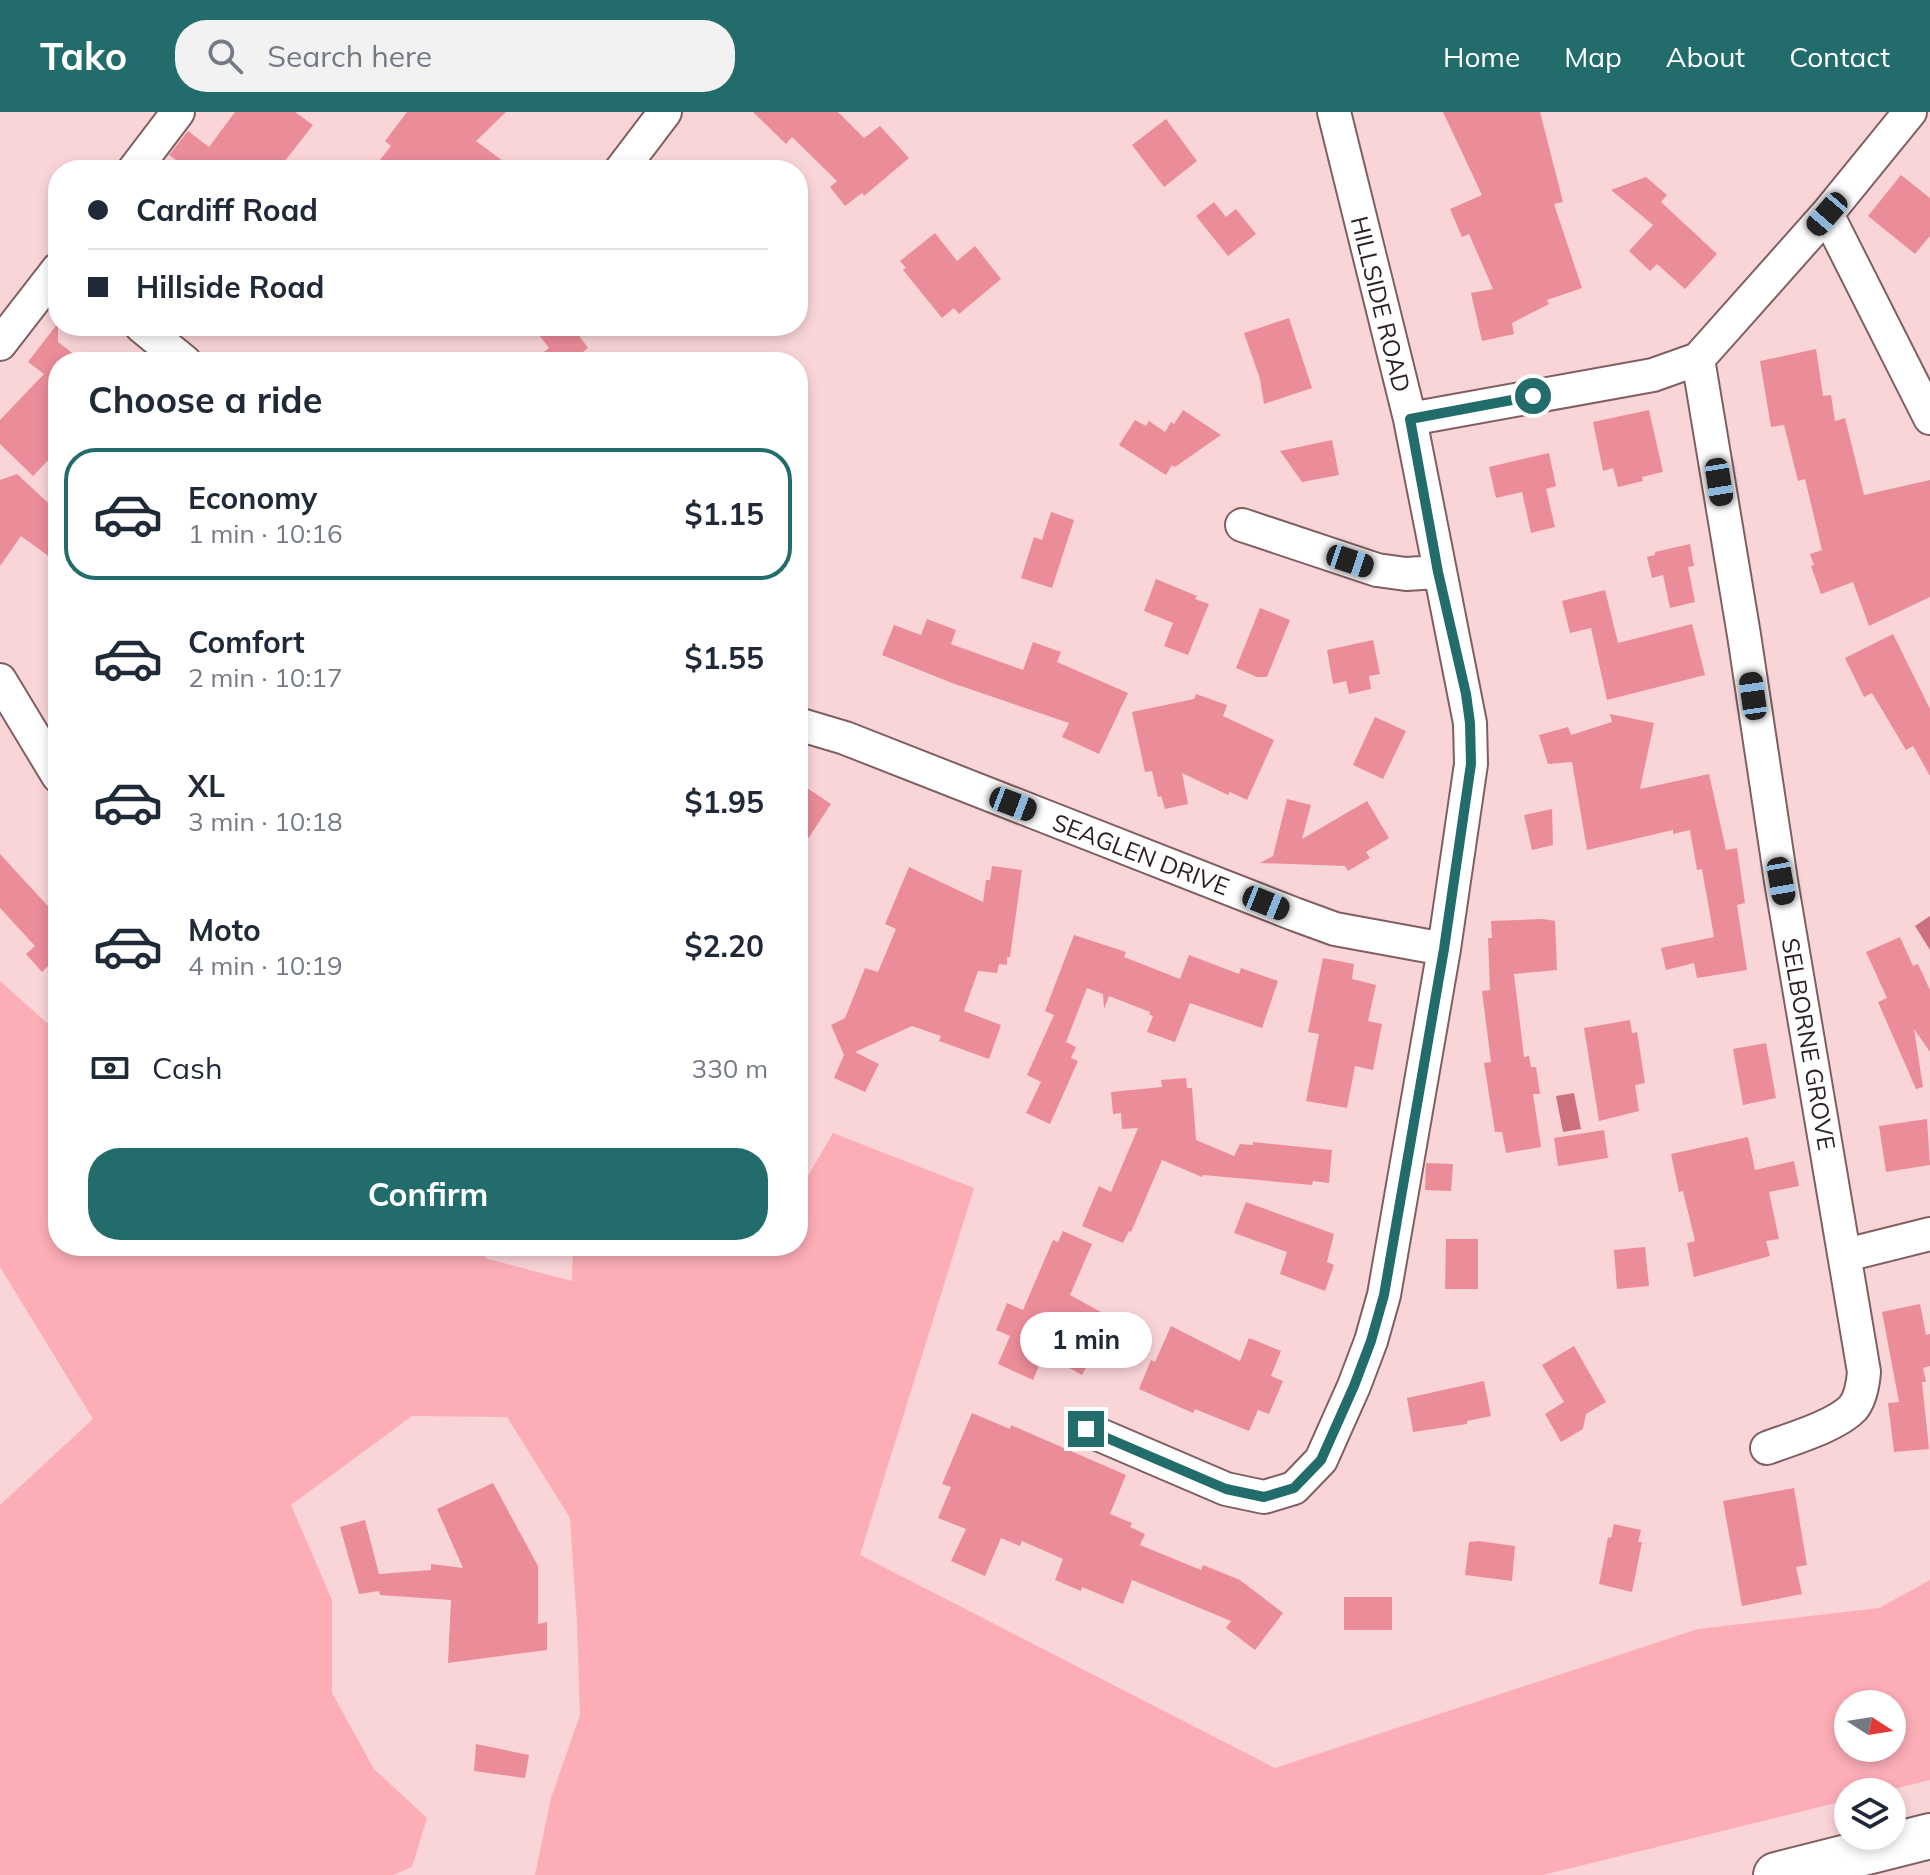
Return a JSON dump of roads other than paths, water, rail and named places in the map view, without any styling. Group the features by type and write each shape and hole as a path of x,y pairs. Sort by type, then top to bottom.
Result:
{"highway":[{"path":"1776,1875 1930,1836"}],"street":[{"path":"142,160 178,112"},
{"path":"629,160 665,112"},
{"name":"HILLSIDE ROAD","path":"1086,1429 1226,1489 1264,1497 1294,1488 1321,1460 1354,1386 1384,1295 1444,949 1471,764 1470,723 1410,419 1334,112"},
{"path":"1410,419 1653,375 1698,359 1827,214 1910,112"},
{"path":"1827,214 1930,418"},
{"path":"0,344 48,282"},
{"path":"153,336 173,352"},
{"name":"SELBORNE GROVE","path":"1698,359 1781,881 1864,1372 1862,1389 1854,1407 1835,1420 1767,1448"},
{"path":"1242,525 1377,570 1406,574 1438,572"},
{"path":"0,680 48,759"},
{"name":"SEAGLEN DRIVE","path":"808,727 845,738 1335,929 1444,949"},
{"path":"1846,1255 1930,1234"}]}
